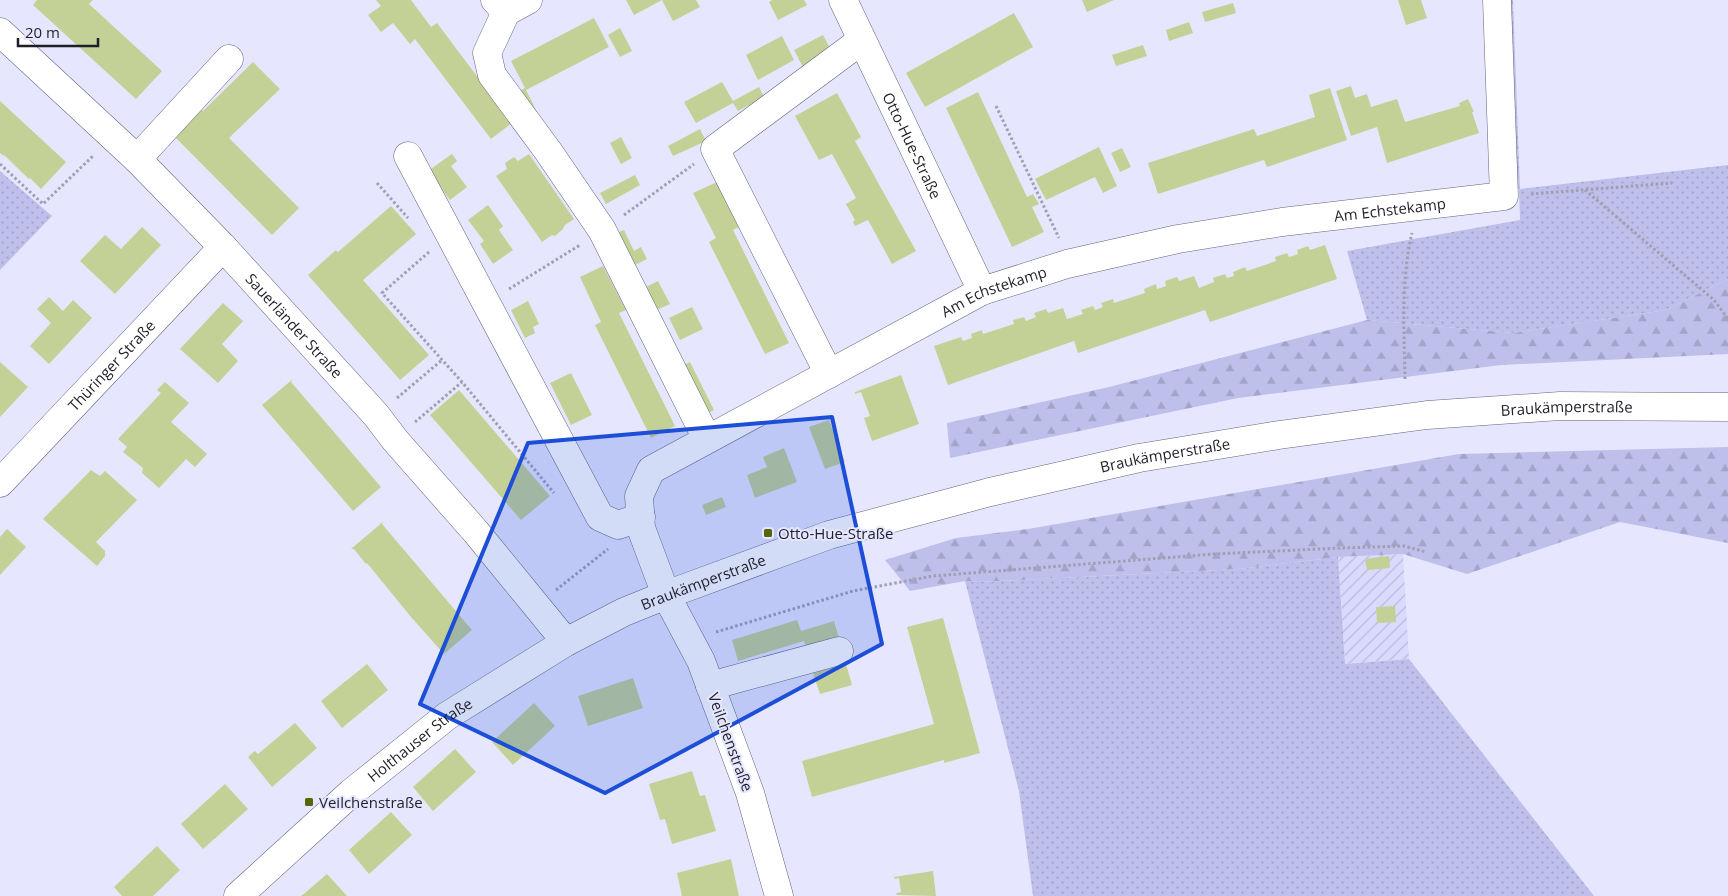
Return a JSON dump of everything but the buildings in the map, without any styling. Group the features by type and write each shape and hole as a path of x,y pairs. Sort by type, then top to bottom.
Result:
{"street":[{"name":"Otto-Hue-Straße","path":"843,0 982,291"},
{"path":"1497,0 1504,196"},
{"path":"510,4 487,53 492,75 548,151 602,230 707,439"},
{"name":"Sauerländer Straße","path":"0,32 137,159 222,247 376,416 476,532 566,642"},
{"path":"829,374 715,149 862,40"},
{"path":"137,159 229,59"},
{"path":"408,156 600,517 618,526 641,523"},
{"name":"Am Echstekamp","path":"666,595 641,523 639,496 651,470 982,291 1067,264 1178,239 1282,222 1504,196"},
{"name":"Thüringer Straße","path":"0,483 222,247"},
{"name":"Braukämperstraße","path":"624,612 829,534 990,492 1138,458 1279,435 1427,415 1560,406 1728,407"},
{"name":"Veilchenstraße","path":"666,595 691,640 710,686 750,793 779,896"},
{"name":"Holthauser Straße","path":"238,896 351,793 447,716 566,642 624,612"},
{"path":"710,686 839,651"}],"path":[{"path":"996,106 1056,232"},
{"path":"0,164 43,204 113,137"},
{"path":"377,183 409,219"},
{"path":"1504,196 1672,183"},
{"path":"1585,190 1714,300 1728,319"},
{"path":"1405,378 1404,317 1408,249 1419,206"},
{"path":"434,248 382,293 462,382 554,493"},
{"path":"376,416 442,360"},
{"path":"395,440 462,382"},
{"path":"536,606 641,523"},
{"path":"598,545 604,552"},
{"path":"691,640 853,591 933,576 1214,554 1404,546 1426,552"}],"highlighted area":[{"path":"832,417 882,644 605,793 420,704 528,443"}],"shaded area":[{"path":"1403,554 1409,659 1345,664 1338,557"}],"green space":[{"path":"1503,0 1513,0 1520,189 1728,165 1728,279 1666,310 1513,333 1367,320 1347,251 1520,220 1519,189 1512,184"},
{"path":"0,171 52,216 0,270"},
{"path":"1728,279 1728,354 1501,365 1238,398 950,458 947,423 1109,387 1367,320 1513,333 1666,310"},
{"path":"1728,447 1728,543 1620,522 1467,574 1403,554 1338,557 1239,569 980,582 965,581 910,591 885,560 956,538 1028,529 1459,454"},
{"path":"1338,557 1345,664 1409,659 1594,896 1033,896 1019,791 965,581 980,582 1239,569"}],"place":[{"name":"Otto-Hue-Straße","path":"768,533"},
{"name":"Veilchenstraße","path":"309,802"}]}
